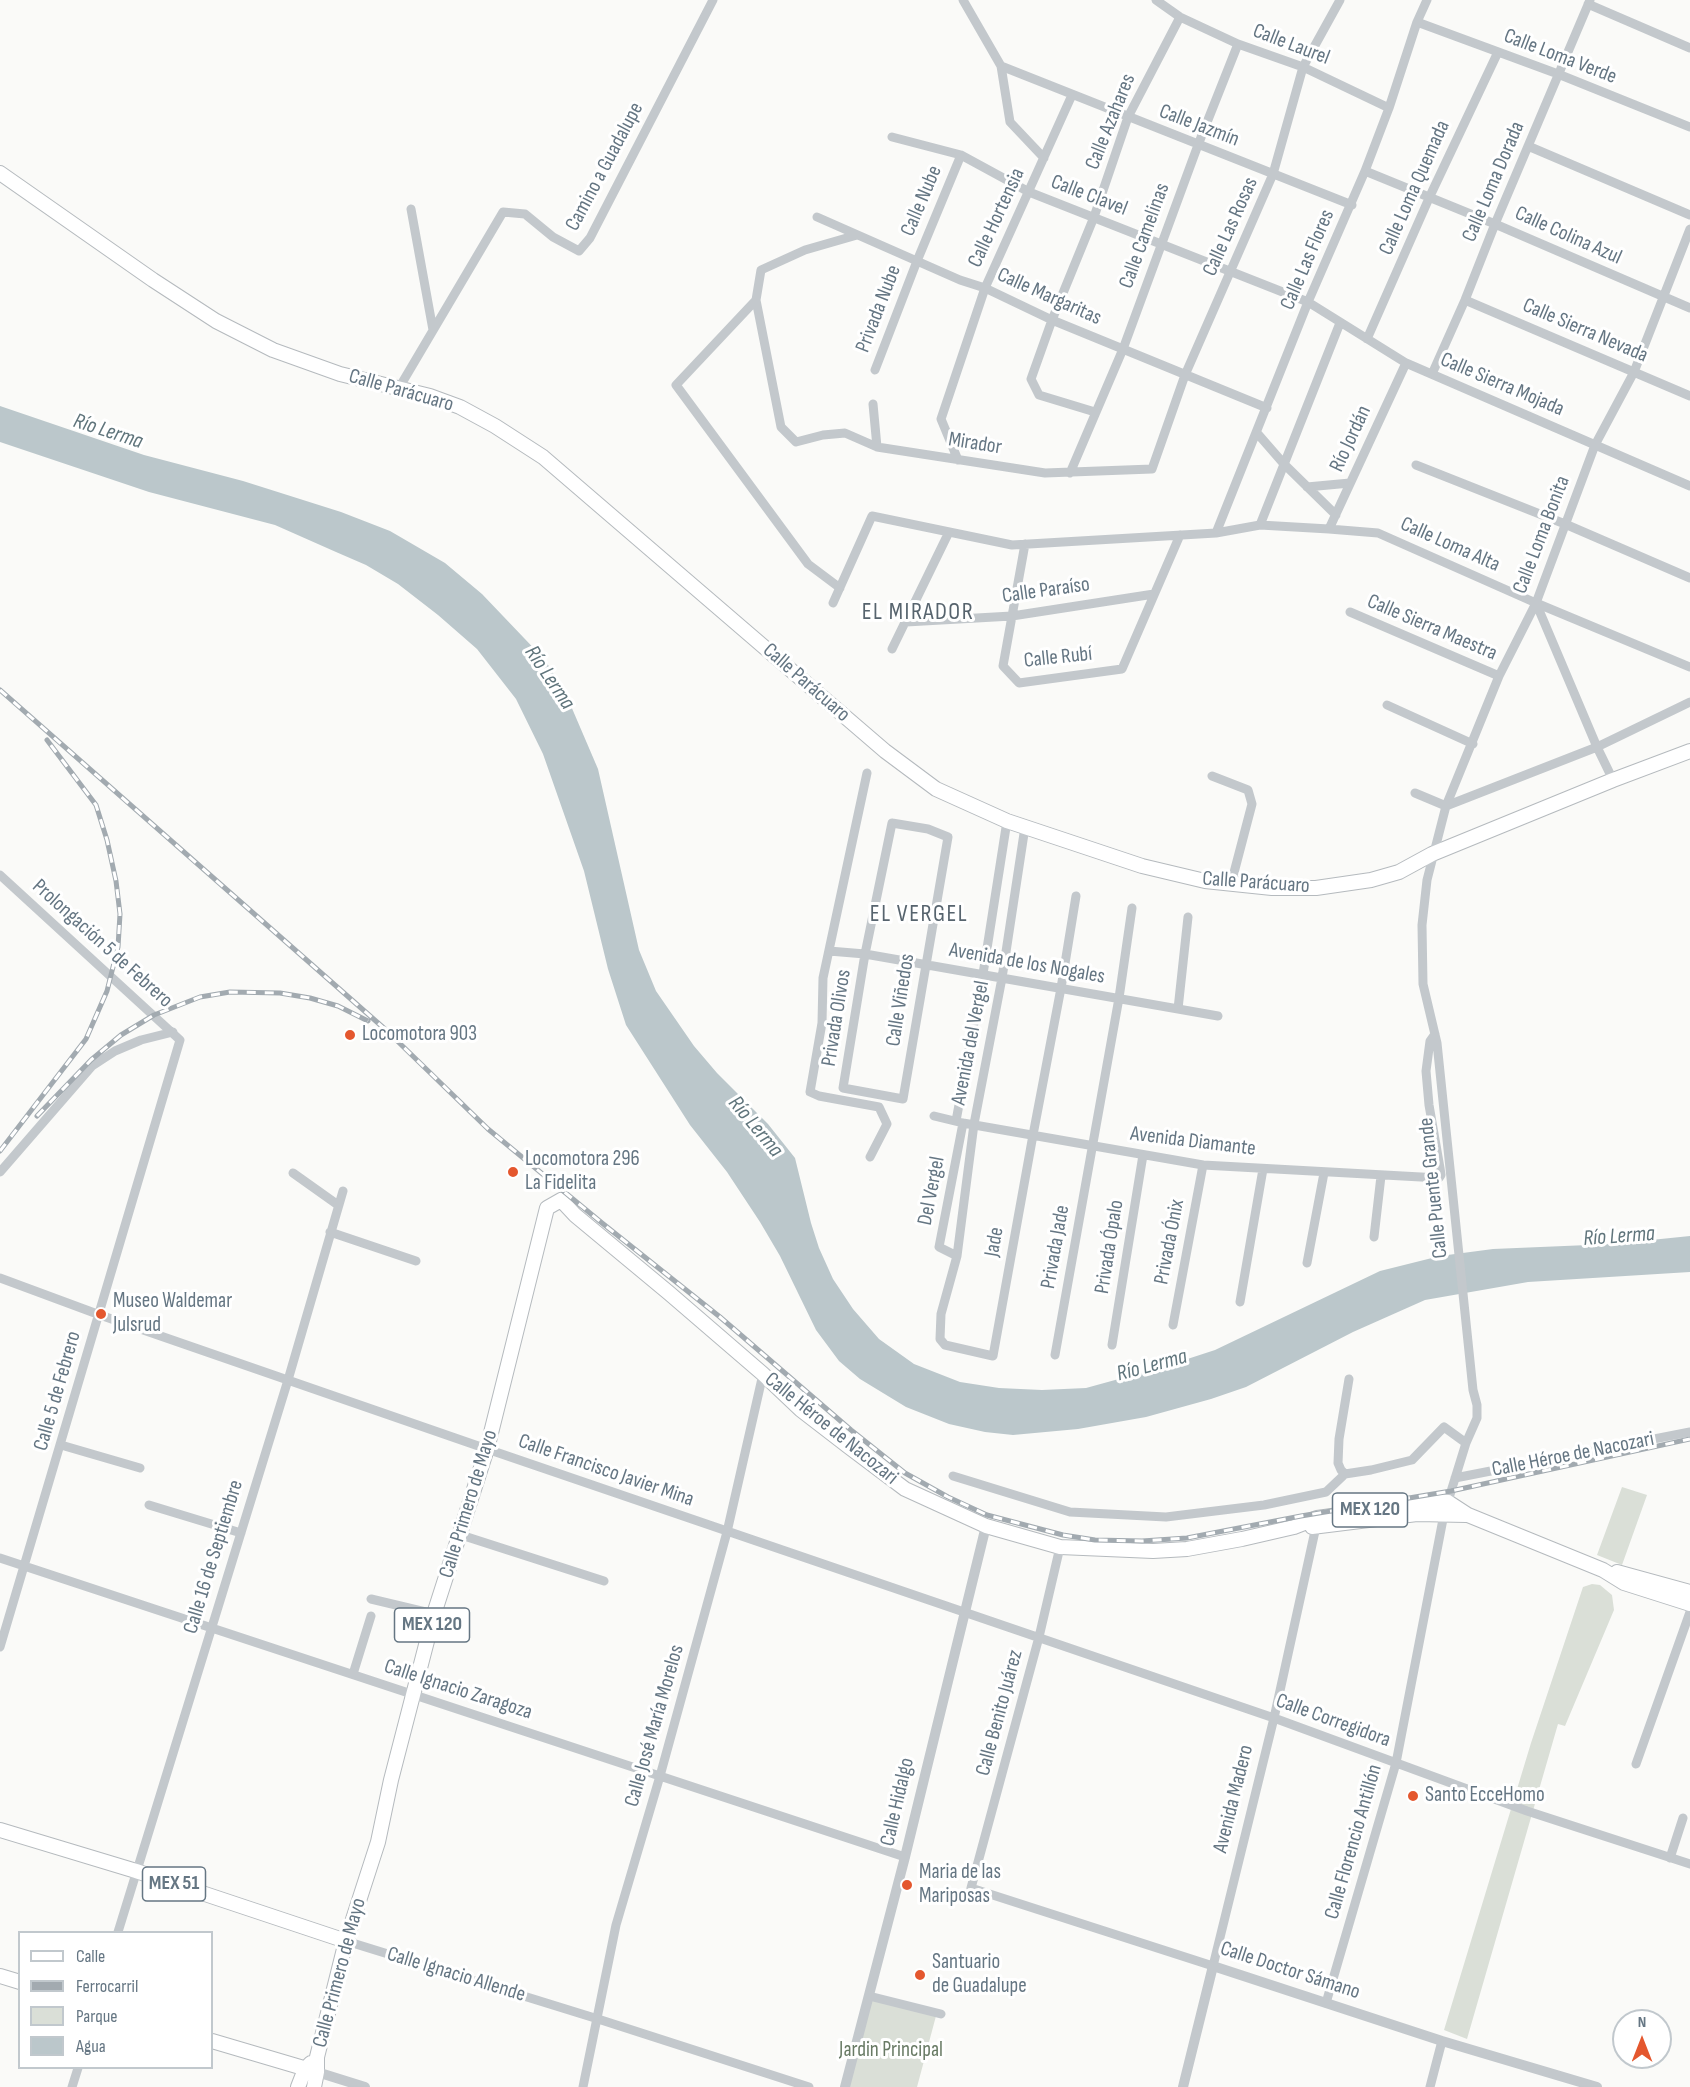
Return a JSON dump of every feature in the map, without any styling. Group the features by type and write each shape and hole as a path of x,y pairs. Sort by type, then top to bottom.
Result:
{"main road":[{"name":"Calle Parácuaro","path":"0,174 216,321 273,350 340,374 430,396 460,407 495,426 543,457 885,751 936,789 1007,821 1142,866 1205,881 1272,888 1316,888 1371,880 1399,872 1432,854 1690,751"},
{"name":"Calle Héroe de Nacozari","path":"561,1200 575,1215 763,1374 809,1417 905,1489 986,1526 1060,1547 1142,1551 1187,1549 1316,1523 1417,1514 1446,1508"},
{"name":"Calle Primero de Mayo","path":"298,2087 311,2070 317,2057 346,1941 378,1842 434,1614 487,1449 547,1208 561,1200"},
{"path":"1446,1508 1603,1570 1624,1583 1690,1604"},
{"path":"1603,1570 1627,1574 1690,1592"},
{"name":"Calle Ignacio Allende","path":"0,1830 136,1871 346,1941"},
{"path":"0,1976 18,1981"},
{"path":"213,2041 311,2070"},
{"name":"Calle Primero de Mayo","path":"311,2070 314,2087"}],"street":[{"name":"Camino a Guadalupe","path":"399,388 504,212 525,214 553,237 579,251 590,238 713,0"},
{"name":"Calle Clavel","path":"963,0 1001,66 1010,122 1044,158"},
{"name":"Calle Laurel","path":"1156,0 1180,17 1238,44 1303,67 1389,108"},
{"name":"Calle Las Rosas","path":"1152,469 1185,375 1273,174 1303,67 1340,0"},
{"name":"Calle Las Flores","path":"1216,533 1308,302 1365,171 1425,1"},
{"path":"1589,2 1690,48"},
{"name":"Calle Loma Dorada","path":"1432,374 1589,2"},
{"name":"Calle Azahares","path":"1095,412 1039,395 1031,379 1052,320 1094,217 1128,117 1180,17"},
{"name":"Calle Loma Verde","path":"1417,22 1558,74 1690,127"},
{"name":"Calle Camelinas","path":"1070,472 1123,349 1238,44"},
{"name":"Calle Loma Quemada","path":"1367,339 1430,196 1498,52"},
{"name":"Calle Jazmín","path":"1001,66 1352,204"},
{"name":"Calle Hortensia","path":"958,460 940,419 985,288 1072,95"},
{"name":"Calle Clavel","path":"892,137 961,154 1029,192 1308,302"},
{"path":"1528,146 1690,215"},
{"name":"Calle Nube","path":"916,261 961,154"},
{"name":"Calle Colina Azul","path":"1365,171 1430,196 1690,308"},
{"path":"411,209 434,330"},
{"name":"Calle Margaritas","path":"817,217 960,280 985,288 1052,320 1267,408"},
{"name":"Calle Loma Bonita","path":"1432,854 1446,806 1499,676 1536,603 1595,445 1634,372 1690,230"},
{"path":"840,588 808,564 676,385 756,300 761,270 805,250 857,235"},
{"name":"Privada Nube","path":"875,370 916,261"},
{"name":"Mirador","path":"756,300 781,427 796,442 823,435 845,433 877,447 1045,473 1152,469"},
{"name":"Calle Sierra Nevada","path":"1465,300 1690,396"},
{"name":"Calle Sierra Mojada","path":"1308,302 1406,363 1690,486"},
{"path":"1260,525 1341,323"},
{"name":"Río Jordán","path":"1329,529 1406,363"},
{"path":"873,404 877,447"},
{"path":"1257,433 1284,464 1336,515"},
{"path":"1416,465 1565,524 1690,578"},
{"path":"1307,487 1350,483"},
{"path":"833,603 872,516 1012,545 1216,533"},
{"name":"Calle Loma Alta","path":"1216,533 1260,525 1378,533 1536,603 1690,667"},
{"path":"892,649 949,532"},
{"path":"1154,594 1180,535"},
{"path":"1012,616 1025,544"},
{"name":"Calle Paraíso","path":"906,622 1012,616 1154,594"},
{"name":"Calle Rubí","path":"1012,616 1003,666 1018,683 1122,669 1154,594"},
{"path":"1536,603 1597,747 1614,780"},
{"name":"Calle Sierra Maestra","path":"1350,612 1499,676"},
{"path":"1414,793 1446,806 1597,747 1690,702"},
{"path":"1387,705 1473,744"},
{"path":"867,774 823,978 822,1023 810,1092 819,1096 879,1107 886,1124 870,1157"},
{"path":"1212,776 1248,790 1252,804 1231,884"},
{"name":"Avenida del Vergel","path":"960,1122 1007,821"},
{"name":"Privada Olivos","path":"903,1098 843,1088 866,954 892,823 928,829 948,837"},
{"name":"Avenida del Vergel","path":"974,1124 1002,978 1025,827"},
{"name":"Calle Viñedos","path":"903,1098 948,837"},
{"name":"Calle Puente Grande","path":"1432,854 1426,880 1422,925 1422,984 1436,1039 1473,1390 1477,1405 1477,1418 1466,1443 1446,1508"},
{"name":"Prolongación 5 de Febrero","path":"0,875 180,1040"},
{"name":"Jade","path":"993,1356 1062,988 1076,896"},
{"name":"Privada Jade","path":"1055,1355 1119,998 1132,908"},
{"path":"1178,1009 1188,917"},
{"name":"Avenida de los Nogales","path":"830,951 866,954 1218,1016"},
{"path":"0,1172 92,1066 115,1051 141,1040 173,1032"},
{"name":"Avenida Diamante","path":"934,1116 1203,1165 1439,1178 1441,1175 1429,1105 1426,1071 1430,1041 1436,1039"},
{"name":"Calle 5 de Febrero","path":"0,1647 180,1040"},
{"name":"Del Vergel","path":"957,1256 939,1247 960,1122"},
{"name":"Del Vergel","path":"974,1124 957,1256 941,1314 940,1339 945,1345 993,1356"},
{"name":"Privada Ópalo","path":"1112,1345 1143,1155"},
{"name":"Privada Ónix","path":"1173,1325 1203,1165"},
{"path":"1240,1302 1263,1169"},
{"path":"292,1173 338,1205"},
{"path":"1307,1263 1324,1173"},
{"path":"1374,1237 1380,1176"},
{"name":"Calle 16 de Septiembre","path":"118,1931 288,1380 343,1191"},
{"path":"330,1232 416,1261"},
{"name":"Calle Francisco Javier Mina","path":"0,1278 100,1315 963,1612"},
{"name":"Calle José María Morelos","path":"583,2087 616,1925 660,1776 727,1532 763,1374"},
{"path":"1345,1474 1338,1463 1339,1440 1349,1379"},
{"path":"952,1476 1070,1512 1166,1517 1264,1505 1326,1492 1345,1474 1412,1460 1444,1427 1466,1443"},
{"name":"Calle Héroe de Nacozari","path":"1455,1478 1690,1432"},
{"path":"61,1445 140,1468"},
{"path":"149,1505 241,1533"},
{"name":"Calle Florencio Antillón","path":"1326,2003 1396,1763 1446,1508"},
{"name":"Avenida Madero","path":"1183,2087 1274,1718 1316,1523"},
{"name":"Calle Hidalgo","path":"845,2087 905,1857 963,1612 986,1526"},
{"path":"461,1535 604,1581"},
{"name":"Calle Benito Juárez","path":"971,1888 1039,1637 1060,1547"},
{"name":"Calle Ignacio Zaragoza","path":"0,1558 905,1857"},
{"path":"371,1599 434,1614"},
{"name":"Calle Corregidora","path":"963,1612 1274,1718 1527,1811 1690,1864"},
{"path":"1636,1764 1690,1612"},
{"path":"353,1674 371,1616"},
{"path":"1670,1857 1683,1818"},
{"name":"Calle Doctor Sámano","path":"971,1888 1442,2041 1597,2087"},
{"name":"Calle Ignacio Allende","path":"346,1941 809,2087"},
{"path":"868,1996 941,2014"},
{"path":"1430,2087 1442,2041"},
{"path":"72,2087 77,2069"},
{"path":"311,2070 365,2087"}],"green space":[{"path":"1622,1487 1647,1495 1622,1565 1597,1555"},
{"path":"1592,1584 1600,1585 1612,1595 1614,1610 1565,1726 1558,1724 1467,2039 1444,2030 1531,1743 1583,1587"},
{"name":"Jardin Principal","path":"871,1999 936,2016 917,2087 845,2087"}],"water":[{"name":"Río Lerma","path":"0,406 144,455 243,481 341,512 390,531 445,563 482,594 545,660 565,692 598,769 639,950 656,991 694,1046 717,1073 768,1124 795,1158 811,1223 833,1279 853,1309 879,1339 914,1364 960,1382 999,1388 1042,1390 1086,1388 1215,1350 1380,1271 1440,1256 1493,1249 1612,1244 1690,1236 1690,1272 1528,1282 1425,1300 1353,1332 1246,1387 1146,1417 1078,1429 1013,1435 985,1432 949,1424 906,1407 860,1379 839,1361 816,1330 780,1256 760,1222 727,1172 690,1125 626,1025 608,969 584,871 543,754 516,699 477,649 398,584 366,565 275,525 149,492 0,442"}],"railway":[{"path":"0,690 386,1030 488,1129 720,1317 851,1430 905,1473 987,1515 1063,1535 1095,1540 1142,1541 1187,1538 1451,1491 1690,1439"},
{"path":"0,1151 86,1039 107,991 118,947 120,914 116,881 96,805 47,740"},
{"path":"37,1116 91,1060 121,1035 154,1015 200,997 230,992 280,993 338,1006 368,1021"}],"place":[{"name":"Locomotora 903","path":"350,1035"},
{"name":"Locomotora 296 La Fidelita","path":"513,1172"},
{"name":"Museo Waldemar Julsrud","path":"101,1314"},
{"name":"Santo EcceHomo","path":"1413,1796"},
{"name":"Maria de las Mariposas","path":"907,1885"},
{"name":"Santuario de Guadalupe","path":"920,1975"}],"district":[{"name":"EL MIRADOR","path":"918,613"},
{"name":"EL VERGEL","path":"919,915"}]}
